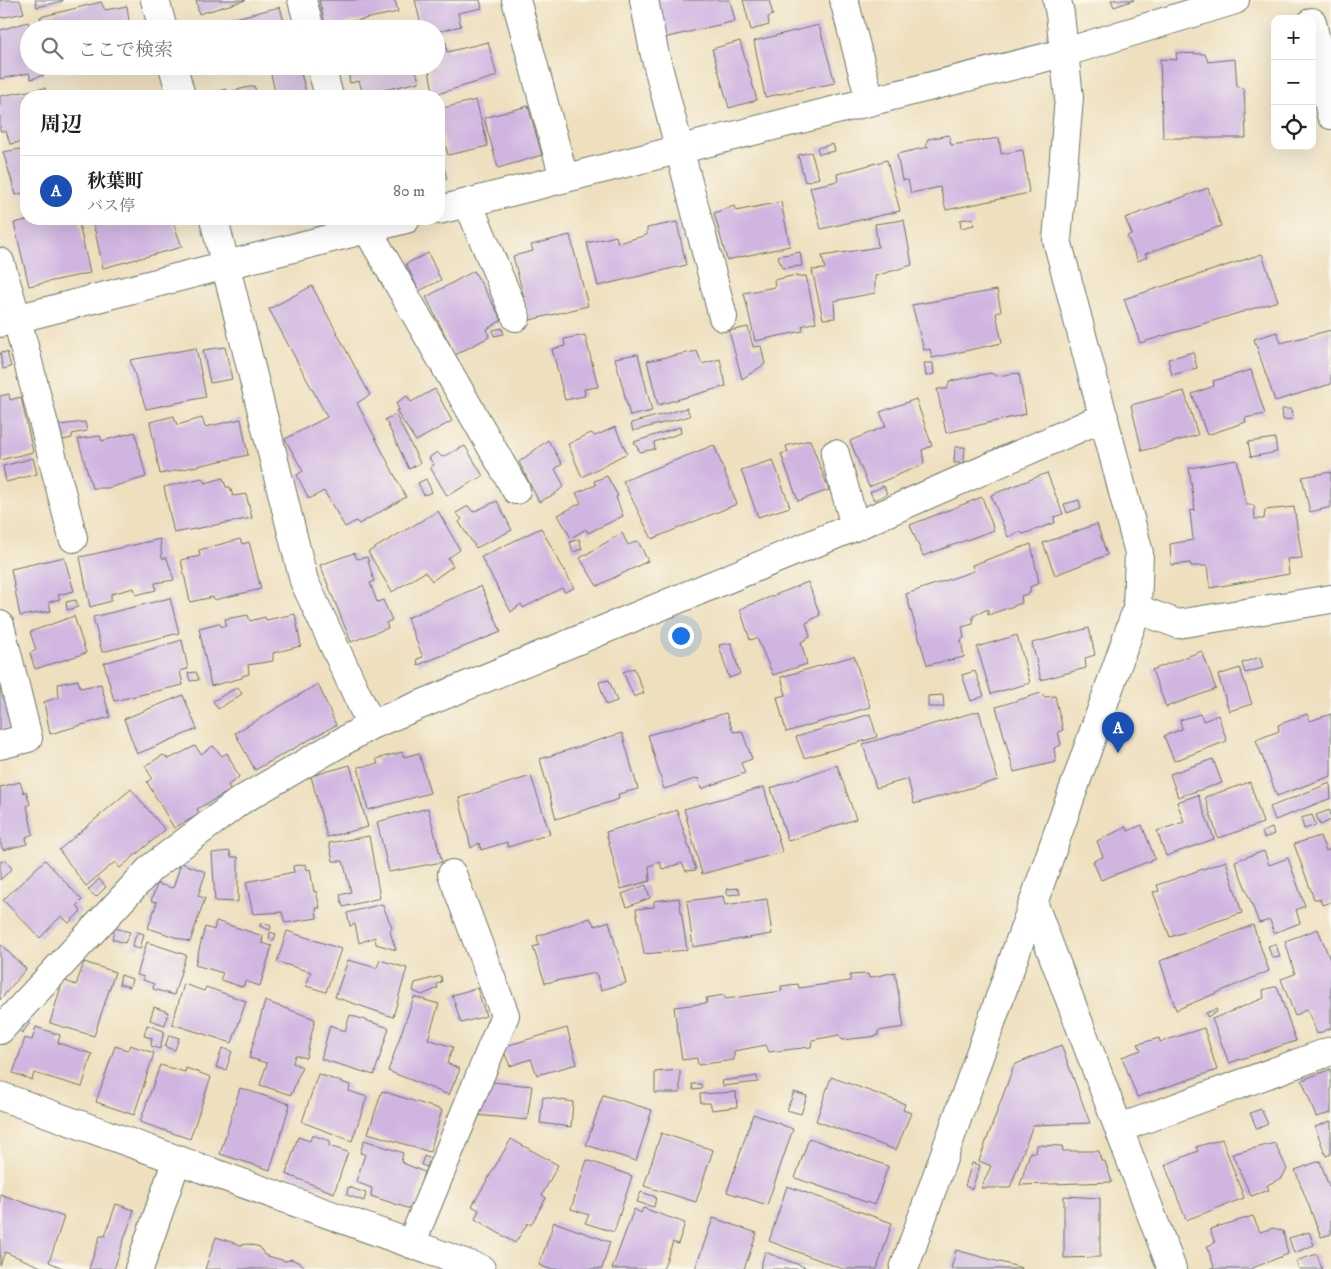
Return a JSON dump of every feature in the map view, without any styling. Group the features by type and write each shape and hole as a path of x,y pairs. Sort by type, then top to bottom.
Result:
{"street":[{"path":"155,0 161,20"},
{"path":"302,0 308,20"},
{"path":"516,0 564,178"},
{"path":"644,0 654,51 723,317"},
{"path":"844,0 870,101"},
{"path":"904,1269 1137,609 1139,553 1057,240 1070,98 1063,53 1060,14 1056,0"},
{"path":"445,209 1063,53 1235,0"},
{"path":"1308,0 1311,15"},
{"path":"1316,41 1331,115"},
{"path":"175,75 179,90"},
{"path":"323,75 327,90"},
{"path":"468,203 516,317"},
{"path":"216,225 227,264 304,581 371,725"},
{"path":"9,321 227,264 363,225"},
{"path":"367,225 516,490"},
{"path":"0,262 9,321 73,538"},
{"path":"0,1030 151,868 240,801 371,725 855,526 1104,417"},
{"path":"835,454 855,526"},
{"path":"1137,609 1178,624 1331,599"},
{"path":"0,625 28,738 0,744"},
{"path":"412,1244 505,1015 452,874"},
{"path":"1034,905 1172,1269"},
{"path":"1120,1128 1331,1051"},
{"path":"0,1096 481,1269"},
{"path":"139,1269 177,1159"}],"building":[{"path":"0,0 20,0 24,13 0,18"},
{"path":"35,0 63,0 63,1 37,7"},
{"path":"196,0 246,0 199,14"},
{"path":"319,0 395,0 398,12 360,20 324,20"},
{"path":"415,0 480,0 482,8 458,13 461,26 445,30 445,20 420,20"},
{"path":"654,0 730,0 735,21 664,38"},
{"path":"743,0 769,0 773,15 768,17 769,25 751,30"},
{"path":"1111,0 1134,0 1114,7"},
{"path":"101,2 105,10 127,6 129,20 41,20 40,17"},
{"path":"280,7 284,20 231,20"},
{"path":"20,24 20,75 0,79 0,30"},
{"path":"819,25 835,83 765,97 754,41"},
{"path":"740,41 757,100 729,108 712,49"},
{"path":"445,42 447,52 488,42 497,76 445,92 445,90 433,90 430,75 445,75"},
{"path":"1176,53 1205,54 1208,62 1235,59 1237,87 1244,88 1246,138 1163,138 1160,59 1177,60"},
{"path":"30,75 44,75 31,79"},
{"path":"271,75 301,75 305,90 275,90"},
{"path":"349,75 417,75 419,82 385,90 362,90 359,81 350,83"},
{"path":"254,86 256,90 237,90"},
{"path":"20,92 20,142 10,144 6,131 0,131 0,96"},
{"path":"476,100 488,146 448,155 445,144 445,108"},
{"path":"528,106 542,155 498,168 484,118"},
{"path":"949,135 951,145 999,138 1001,154 1023,150 1029,193 946,210 940,187 911,193 908,180 902,180 897,154 928,147 926,144 928,139"},
{"path":"833,144 835,151 819,154 817,148"},
{"path":"20,149 20,194 16,195 3,152"},
{"path":"811,152 819,178 805,182 798,155"},
{"path":"887,160 900,211 821,229 810,187 838,181 837,174"},
{"path":"1208,188 1221,226 1145,254 1147,257 1138,261 1127,236 1132,234 1125,218"},
{"path":"781,202 790,246 727,260 714,213 734,206 736,211"},
{"path":"973,218 974,225 961,228 960,220"},
{"path":"904,220 912,265 875,276 875,293 834,301 835,318 823,319 812,270 825,269 822,256 878,247 875,224"},
{"path":"20,222 20,225 79,225 90,273 29,286 14,223"},
{"path":"677,222 686,265 598,286 587,243 616,236 618,243 647,235 647,228"},
{"path":"94,225 174,225 182,247 103,268"},
{"path":"570,235 588,306 530,320 513,256 533,251 531,245"},
{"path":"800,252 802,266 782,268 778,256"},
{"path":"428,253 441,280 419,291 406,264"},
{"path":"1262,254 1278,301 1140,343 1124,299"},
{"path":"474,271 502,320 487,329 489,337 455,355 426,297"},
{"path":"796,275 796,277 806,276 816,322 802,326 803,331 755,341 744,293 775,287 774,280"},
{"path":"312,286 370,395 357,403 406,497 359,524 356,521 345,527 324,491 309,499 297,475 303,471 285,439 327,417 269,309"},
{"path":"997,290 1001,311 996,313 1002,343 932,358 930,349 924,350 912,305"},
{"path":"748,327 753,347 761,346 765,364 742,379 729,331"},
{"path":"502,328 504,334 494,336 493,330"},
{"path":"1331,330 1331,384 1275,401 1254,339 1277,332 1281,343"},
{"path":"585,335 598,387 584,389 585,396 565,400 552,349 565,346 564,339"},
{"path":"225,347 232,379 210,383 203,350"},
{"path":"196,348 206,397 146,409 130,360"},
{"path":"697,351 702,364 720,359 726,386 658,405 647,361"},
{"path":"7,352 11,367 3,369 0,353"},
{"path":"1193,352 1197,368 1172,375 1168,359"},
{"path":"638,354 652,411 630,416 615,358"},
{"path":"924,363 933,363 934,374 926,376"},
{"path":"1251,370 1265,414 1245,418 1246,422 1207,435 1192,394 1214,386 1213,381"},
{"path":"991,373 996,376 1019,373 1026,414 946,433 937,389 947,389 950,381"},
{"path":"435,389 452,421 416,441 396,411 399,410 396,403 407,396 411,402"},
{"path":"1184,391 1198,435 1142,451 1131,405"},
{"path":"9,394 10,400 21,397 33,452 0,460 0,396"},
{"path":"916,399 932,446 922,450 924,464 869,487 850,441 886,426 880,412"},
{"path":"687,408 690,416 633,431 631,423"},
{"path":"1282,409 1291,409 1293,419 1283,420"},
{"path":"396,415 420,463 409,469 385,419"},
{"path":"174,416 177,425 202,418 205,427 241,419 248,455 160,474 150,422"},
{"path":"85,422 87,431 72,434 72,438 63,440 59,425"},
{"path":"615,427 627,453 582,477 568,444 591,433 595,436"},
{"path":"680,427 681,433 654,442 655,449 640,452 634,442"},
{"path":"135,432 146,477 108,488 92,488 78,439 100,436 102,441"},
{"path":"1275,438 1277,452 1251,457 1248,442"},
{"path":"548,440 562,464 555,469 564,486 555,494 539,502 519,462"},
{"path":"810,440 829,490 798,501 781,454 788,452 786,446"},
{"path":"714,445 737,504 652,539 623,481"},
{"path":"465,446 483,476 447,496 430,467 434,465 429,458 437,452 442,457"},
{"path":"955,447 965,447 964,463 954,463"},
{"path":"33,458 37,474 6,482 3,466"},
{"path":"773,460 790,507 758,517 741,470"},
{"path":"1237,460 1246,505 1254,505 1255,519 1264,519 1265,510 1294,507 1302,558 1287,559 1289,574 1210,588 1207,566 1191,566 1190,563 1171,565 1170,544 1193,540 1190,511 1195,510 1189,468"},
{"path":"1331,472 1331,507 1310,512 1302,477"},
{"path":"1047,473 1063,514 1054,517 1055,523 1008,537 991,495"},
{"path":"607,476 618,496 616,497 623,516 588,533 586,529 571,538 558,515 581,503 576,493 596,485 594,481"},
{"path":"202,478 205,483 223,478 226,487 230,487 233,496 246,494 252,518 174,533 164,487"},
{"path":"426,479 432,492 424,495 418,483"},
{"path":"884,486 887,494 874,500 870,492"},
{"path":"982,497 994,530 923,556 910,525"},
{"path":"1079,500 1081,508 1067,513 1064,504"},
{"path":"497,501 512,530 476,548 459,522 462,519 456,513 468,506 473,512"},
{"path":"438,511 460,550 448,558 453,566 432,581 425,572 392,592 368,552"},
{"path":"1097,524 1107,555 1055,575 1043,543"},
{"path":"541,528 574,588 565,592 562,588 523,608 521,604 511,612 481,557"},
{"path":"622,533 628,545 638,541 648,561 597,586 580,558"},
{"path":"160,539 162,558 167,558 174,580 155,583 156,590 136,595 134,588 111,594 111,601 90,607 80,557"},
{"path":"240,539 242,544 249,542 261,589 214,600 213,597 190,602 181,560 200,556 199,550"},
{"path":"579,539 582,549 573,552 570,542"},
{"path":"1031,544 1039,583 1030,587 1030,593 1021,596 1022,603 988,615 988,609 973,616 973,624 962,627 964,638 961,640 964,657 927,665 906,594 974,571 972,565"},
{"path":"354,553 357,559 367,557 374,581 370,583 377,602 383,600 392,620 386,623 388,628 351,642 320,565"},
{"path":"64,557 74,591 58,595 60,599 49,602 51,611 20,616 11,569"},
{"path":"808,582 820,615 806,623 810,637 801,642 807,664 773,675 757,638 750,640 740,609"},
{"path":"481,586 501,632 418,665 417,659 423,657 407,618"},
{"path":"170,598 179,633 102,652 93,617"},
{"path":"76,600 78,607 67,610 66,602"},
{"path":"295,614 301,646 273,653 273,661 248,665 249,674 242,676 242,678 211,686 199,628 219,623 221,626 226,626 225,619 248,615 250,621 265,617 266,620"},
{"path":"74,616 86,653 35,669 30,653 36,650 30,632"},
{"path":"1089,628 1095,655 1085,658 1086,668 1041,680 1032,643"},
{"path":"1017,635 1030,683 991,694 977,647"},
{"path":"182,640 188,669 180,671 183,685 114,701 104,663"},
{"path":"731,643 740,674 729,678 719,645"},
{"path":"1202,651 1216,689 1166,707 1152,670"},
{"path":"854,656 870,707 786,732 777,697 786,695 781,677"},
{"path":"1260,657 1263,668 1245,673 1242,663"},
{"path":"634,668 644,693 634,697 623,672"},
{"path":"1240,668 1252,704 1229,711 1218,675"},
{"path":"975,671 984,696 971,701 962,675"},
{"path":"196,672 199,680 190,681 188,673"},
{"path":"78,680 80,688 101,684 110,717 50,734 44,702 59,697 58,684"},
{"path":"609,680 617,701 606,705 599,682"},
{"path":"318,684 336,725 255,770 235,733"},
{"path":"2,687 11,728 0,730 0,688"},
{"path":"238,687 242,694 218,709 213,701"},
{"path":"1041,693 1045,697 1055,696 1063,730 1058,732 1061,745 1054,748 1056,762 1014,772 996,707"},
{"path":"183,695 197,729 137,754 124,719"},
{"path":"943,695 944,707 928,707 928,696"},
{"path":"979,711 998,780 914,804 908,779 876,788 863,744"},
{"path":"726,713 733,732 742,731 752,759 741,763 745,773 701,789 698,778 664,789 648,735"},
{"path":"870,714 877,737 804,758 796,737"},
{"path":"1200,714 1204,721 1218,715 1227,741 1174,761 1164,736 1182,729 1180,720"},
{"path":"1307,714 1310,721 1331,714 1331,776 1277,796 1256,740 1279,731 1278,725"},
{"path":"622,733 638,789 618,794 619,799 556,819 540,759"},
{"path":"195,746 201,754 213,746 222,756 227,753 239,777 228,785 230,791 197,809 200,814 174,828 147,782 152,778 145,766 163,755 169,759"},
{"path":"402,752 404,757 419,753 430,793 368,810 358,767 378,764 376,759"},
{"path":"1213,759 1222,783 1178,797 1170,774"},
{"path":"350,765 368,827 327,837 311,776"},
{"path":"837,765 856,819 788,841 771,788"},
{"path":"531,776 550,834 508,847 507,842 481,850 479,843 471,848 459,798"},
{"path":"20,782 24,793 26,791 30,804 27,806 33,834 26,837 27,844 3,850 0,842 0,787"},
{"path":"1250,782 1263,823 1218,838 1205,797"},
{"path":"1330,783 1331,798 1275,820 1270,807"},
{"path":"764,787 782,852 702,874 684,809"},
{"path":"131,789 165,830 120,868 115,862 86,886 59,850"},
{"path":"1198,795 1214,839 1166,856 1157,831 1184,822 1177,802"},
{"path":"428,808 442,862 389,872 377,822"},
{"path":"677,810 696,870 686,871 682,863 662,869 660,862 649,866 650,881 621,889 606,832"},
{"path":"1330,810 1331,820 1320,825 1316,815"},
{"path":"1312,815 1316,825 1304,829 1301,818"},
{"path":"1142,825 1155,859 1101,880 1093,861 1103,857 1097,841 1126,827 1128,831"},
{"path":"1272,828 1274,834 1264,838 1262,832"},
{"path":"369,836 380,898 343,907 340,895 351,892 343,861 333,861 329,843"},
{"path":"1320,836 1326,851 1331,849 1331,902 1322,905 1320,899 1314,899 1294,844"},
{"path":"230,851 231,857 238,857 238,902 215,901 212,853"},
{"path":"1264,851 1269,865 1288,858 1305,906 1296,910 1300,923 1274,933 1270,920 1259,923 1235,861"},
{"path":"6,860 12,869 0,880 0,862"},
{"path":"45,860 82,900 77,905 81,911 69,923 61,916 40,938 3,900"},
{"path":"1226,861 1242,913 1170,937 1153,892 1159,891 1157,885"},
{"path":"181,863 206,872 198,896 205,898 190,942 148,928 157,902 151,901 157,884 173,888"},
{"path":"306,864 307,870 310,869 314,892 316,891 320,908 316,908 317,918 285,923 282,912 253,914 246,882 294,872 293,866"},
{"path":"99,879 106,887 96,897 88,890"},
{"path":"646,885 650,898 627,907 622,894"},
{"path":"739,888 740,894 727,895 727,889"},
{"path":"723,896 725,905 767,899 772,934 693,947 687,901"},
{"path":"679,898 687,950 644,954 636,909 654,907 654,901"},
{"path":"382,904 392,927 390,932 396,950 376,944 375,937 359,943 355,924 350,926 347,913"},
{"path":"590,918 595,926 609,921 626,983 601,990 596,973 545,983 533,947 539,945 537,936"},
{"path":"216,921 263,936 262,943 272,946 260,986 245,981 243,987 220,980 223,973 195,965 205,927 214,930"},
{"path":"261,922 271,926 270,930 260,926"},
{"path":"1253,925 1269,971 1176,1010 1160,961"},
{"path":"115,928 130,932 125,943 112,939"},
{"path":"1318,929 1331,962 1331,1028 1317,1034 1307,1009 1295,1016 1281,979 1295,974 1285,941"},
{"path":"287,931 341,949 326,992 306,986 311,972 277,962"},
{"path":"137,932 144,934 140,949 132,947"},
{"path":"270,932 276,934 274,940 269,939"},
{"path":"147,942 186,955 174,995 153,989 154,984 143,980 144,977 137,975"},
{"path":"0,944 26,969 0,1000"},
{"path":"1276,944 1280,957 1272,958 1268,946"},
{"path":"348,960 377,968 380,960 407,968 393,1017 335,997"},
{"path":"84,962 115,972 94,1036 50,1023 63,980 76,985"},
{"path":"895,972 904,1027 878,1031 878,1036 842,1040 839,1035 812,1040 811,1047 769,1052 766,1045 734,1051 734,1060 698,1065 697,1058 682,1060 674,1007 707,1003 706,998 724,995 726,999 782,991 781,986 798,984 799,988 850,981 850,975 868,974 869,978"},
{"path":"121,975 132,979 130,987 119,984"},
{"path":"441,976 442,982 437,984 438,988 422,995 413,991 415,983"},
{"path":"184,984 204,991 206,987 246,1001 232,1043 172,1024"},
{"path":"1277,986 1296,1041 1229,1063 1212,1019 1264,998 1263,990"},
{"path":"477,988 486,1016 461,1023 452,995"},
{"path":"414,997 439,1004 428,1039 453,1047 447,1063 460,1069 449,1095 388,1071"},
{"path":"265,1001 315,1019 306,1058 295,1055 293,1063 302,1067 291,1095 260,1085 267,1063 249,1058"},
{"path":"154,1007 168,1012 165,1025 150,1020"},
{"path":"1216,1009 1217,1012 1207,1017 1206,1013"},
{"path":"350,1015 389,1028 374,1075 321,1059 330,1025 345,1031"},
{"path":"24,1020 30,1023 22,1033 17,1028"},
{"path":"147,1025 164,1031 160,1049 151,1046 152,1038 144,1036"},
{"path":"36,1027 60,1035 58,1043 92,1054 82,1087 34,1073 32,1080 13,1073 25,1038 32,1040"},
{"path":"567,1028 577,1064 537,1075 531,1059 510,1066 502,1047"},
{"path":"1204,1028 1217,1070 1137,1097 1122,1057 1141,1050 1138,1044 1159,1038 1160,1042"},
{"path":"169,1035 179,1038 175,1050 165,1047"},
{"path":"130,1045 154,1053 134,1115 96,1102 115,1046 128,1050"},
{"path":"1061,1045 1090,1123 1033,1125 1010,1188 981,1188 991,1166 979,1161 1014,1065"},
{"path":"222,1048 232,1051 226,1070 216,1067"},
{"path":"160,1065 185,1072 186,1068 211,1077 190,1139 140,1122"},
{"path":"1331,1069 1331,1113 1316,1117 1302,1080"},
{"path":"680,1070 680,1093 655,1093 655,1072"},
{"path":"318,1074 350,1085 349,1091 367,1097 352,1141 302,1122"},
{"path":"757,1076 758,1082 723,1086 722,1081"},
{"path":"831,1077 905,1104 903,1110 911,1113 896,1150 816,1121"},
{"path":"481,1081 532,1086 527,1120 476,1115"},
{"path":"692,1084 701,1084 702,1089 693,1090"},
{"path":"240,1088 290,1104 270,1170 220,1154"},
{"path":"382,1091 442,1110 430,1152 368,1133"},
{"path":"736,1092 737,1107 712,1110 710,1103 701,1103 700,1094"},
{"path":"794,1092 807,1096 801,1114 787,1110"},
{"path":"603,1095 652,1110 636,1161 586,1145"},
{"path":"543,1097 573,1102 571,1127 540,1123"},
{"path":"1261,1109 1268,1124 1257,1129 1250,1113"},
{"path":"753,1114 793,1129 767,1205 727,1192"},
{"path":"1331,1121 1331,1154 1326,1156 1315,1127"},
{"path":"661,1133 713,1150 696,1202 644,1186"},
{"path":"312,1135 330,1141 329,1146 348,1152 334,1193 286,1174 298,1137 310,1141"},
{"path":"809,1138 888,1166 875,1205 795,1178"},
{"path":"511,1139 558,1165 542,1195 546,1198 531,1225 528,1223 515,1243 475,1219 479,1210 472,1206"},
{"path":"1222,1139 1244,1198 1186,1220 1165,1165 1198,1151 1196,1147"},
{"path":"364,1140 403,1153 401,1162 424,1172 413,1210 371,1196 372,1188 356,1182 365,1154 360,1153"},
{"path":"1275,1143 1287,1169 1282,1178 1267,1185 1269,1190 1251,1196 1232,1154"},
{"path":"1037,1145 1062,1146 1063,1151 1099,1151 1101,1161 1105,1161 1112,1182 1020,1185 1030,1152 1036,1153"},
{"path":"424,1156 434,1160 431,1168 421,1165"},
{"path":"587,1160 632,1176 614,1232 585,1223 589,1215 571,1209"},
{"path":"1320,1161 1329,1187 1331,1186 1331,1234 1321,1237 1295,1170"},
{"path":"972,1163 980,1165 972,1189 965,1186"},
{"path":"787,1186 892,1223 877,1269 843,1269 769,1241"},
{"path":"348,1187 366,1193 364,1201 347,1195"},
{"path":"641,1192 656,1197 654,1207 637,1202"},
{"path":"0,1194 64,1217 49,1262 65,1269 46,1269 5,1252 0,1265"},
{"path":"1064,1196 1100,1198 1100,1257 1064,1258"},
{"path":"116,1204 134,1210 114,1269 89,1269 100,1236 105,1236"},
{"path":"643,1208 685,1223 678,1244 673,1242 663,1269 612,1269 634,1209 641,1213"},
{"path":"1253,1216 1260,1232 1273,1228 1283,1231 1288,1254 1250,1269 1210,1269 1214,1267 1207,1246 1215,1243 1210,1229"},
{"path":"713,1218 757,1233 744,1269 695,1269"},
{"path":"554,1222 610,1242 602,1269 549,1269 539,1265"},
{"path":"1309,1232 1314,1245 1294,1253 1289,1238"},
{"path":"216,1237 241,1245 248,1244 260,1247 264,1255 286,1261 292,1259 303,1265 305,1269 205,1269"},
{"path":"956,1250 1022,1268 1022,1269 951,1269"},
{"path":"765,1252 810,1269 760,1269"},
{"path":"1317,1254 1322,1269 1299,1269 1296,1261"}],"place":[{"name":"秋葉町","path":"1118,753"}]}
